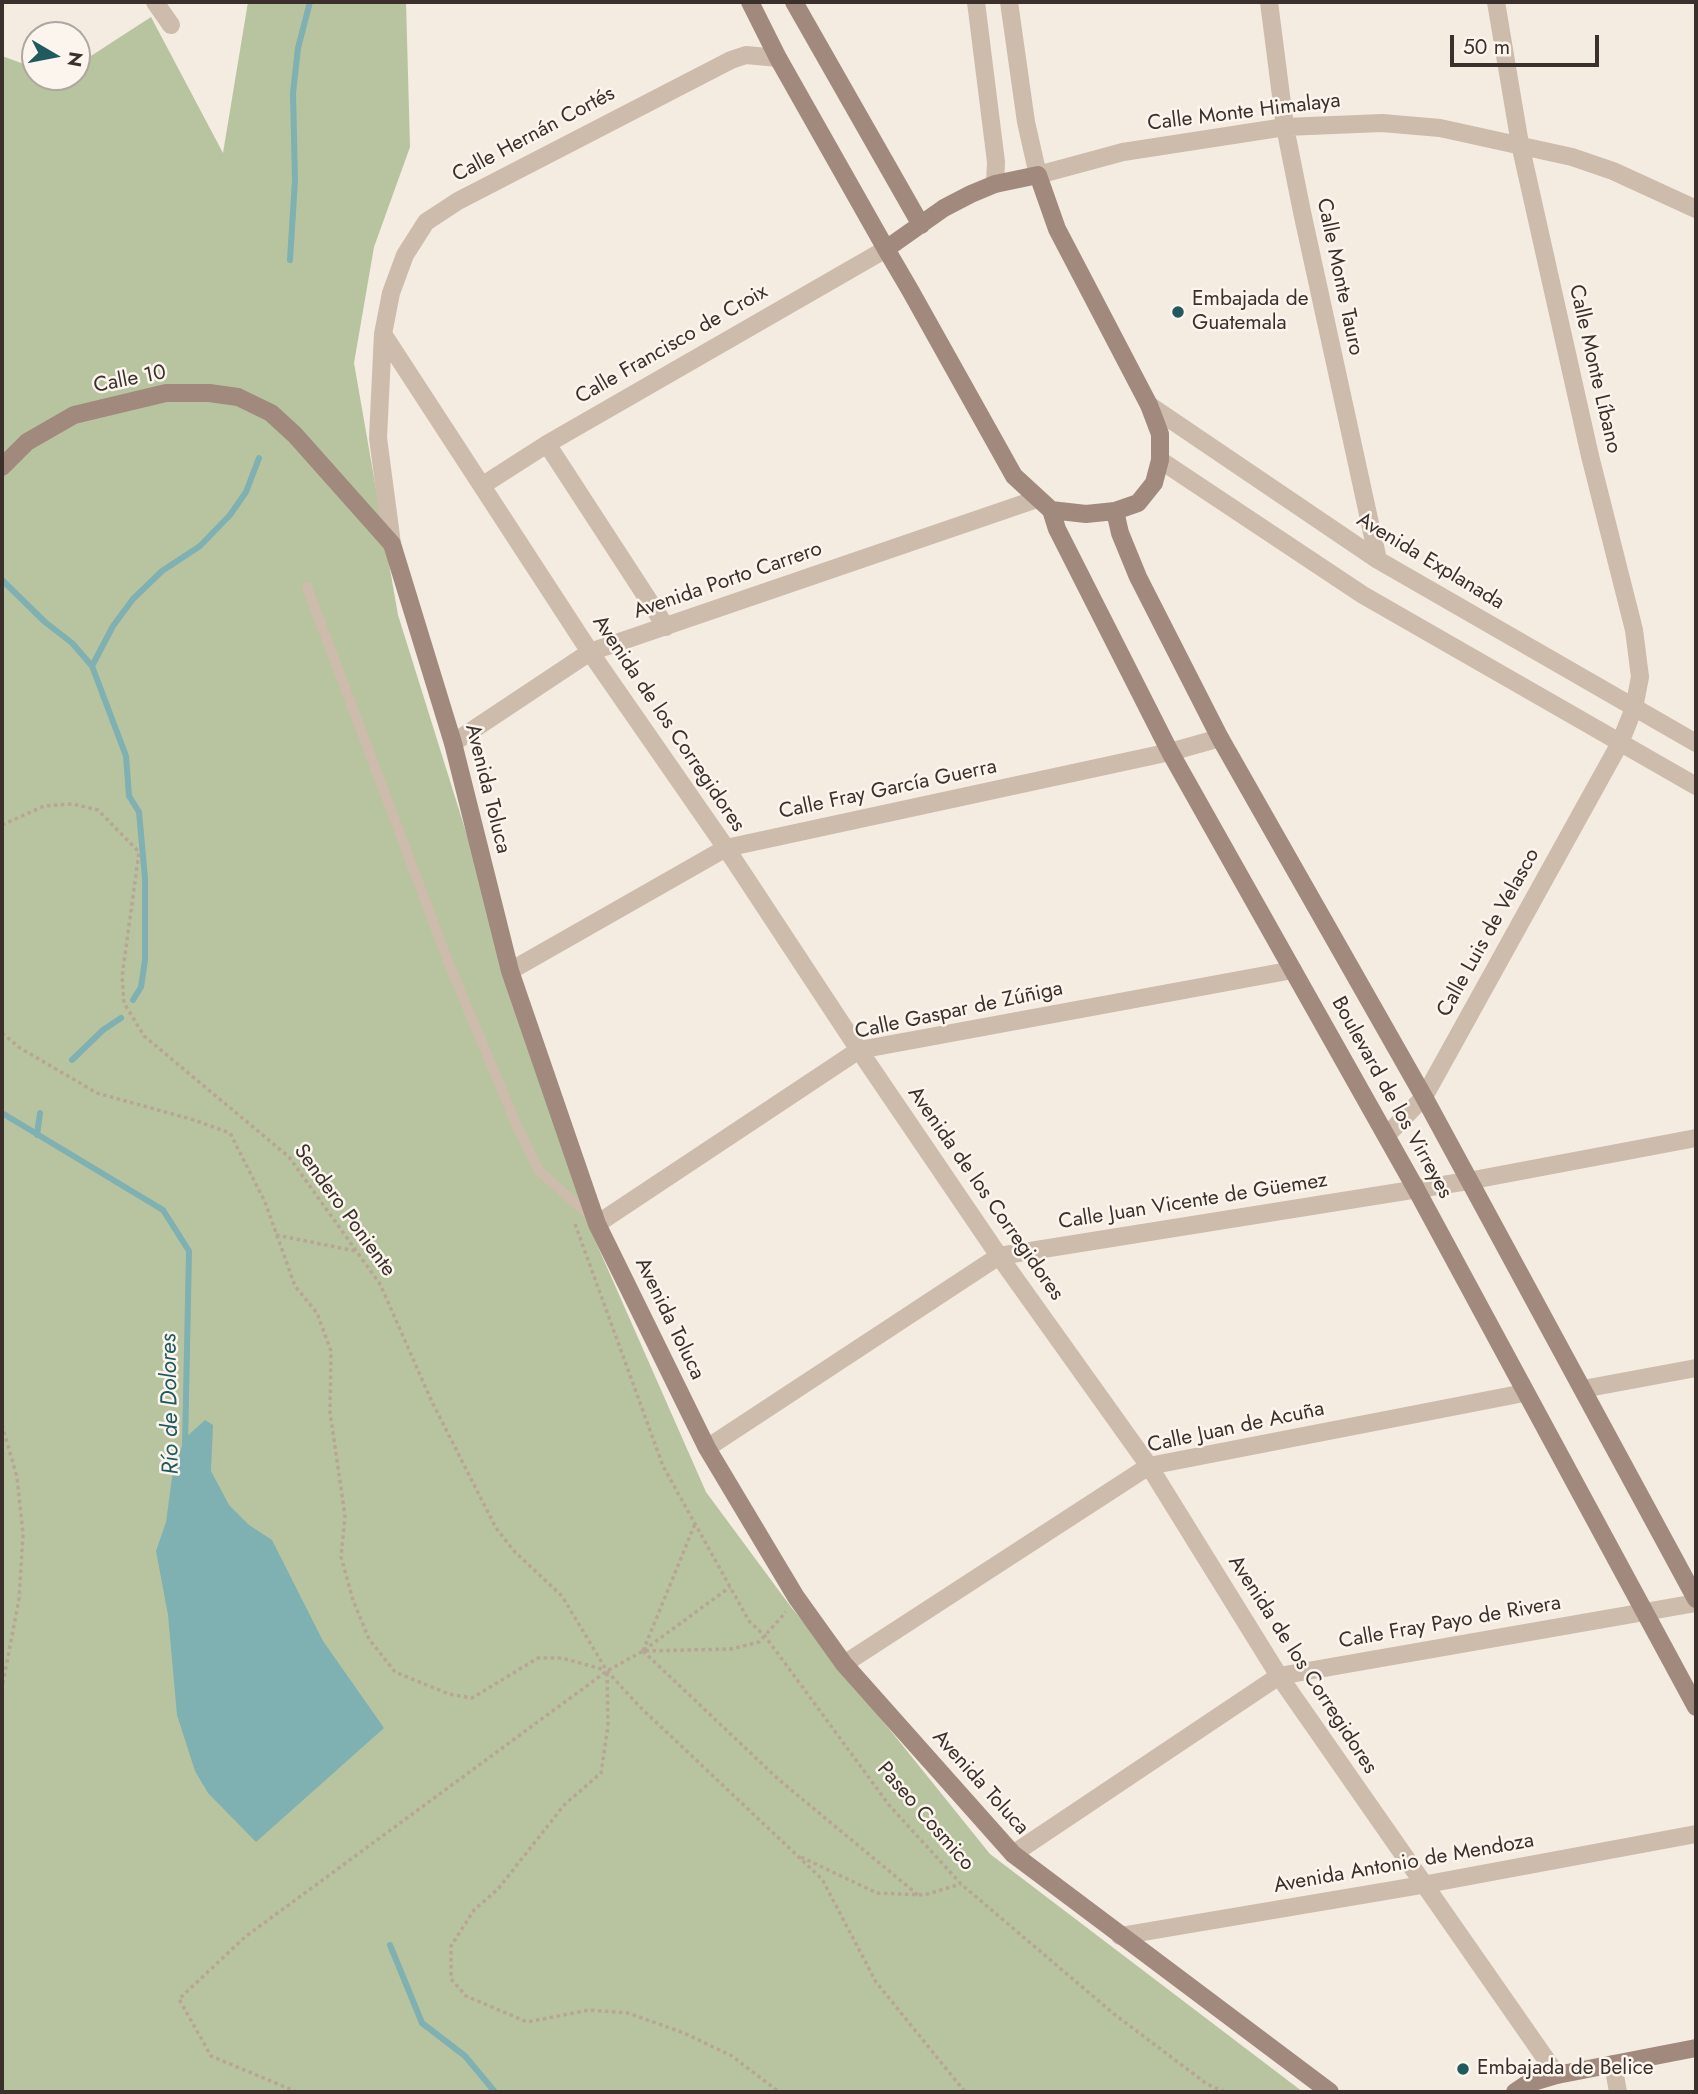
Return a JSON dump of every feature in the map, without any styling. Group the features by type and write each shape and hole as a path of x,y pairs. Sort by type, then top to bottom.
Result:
{"street":[{"path":"155,2 171,25"},
{"path":"750,2 778,58 1014,476 1044,504 1086,514 1115,511 1138,503 1154,483 1160,460 1160,434 1149,405 1058,229 1038,174 1027,122 1009,2"},
{"path":"794,2 921,225"},
{"path":"976,2 996,162 995,184"},
{"name":"Calle Monte Tauro","path":"1269,2 1285,127 1378,560"},
{"name":"Calle Monte Líbano","path":"1496,2 1520,144 1590,456 1634,630 1640,677 1633,708 1620,743"},
{"name":"Calle Hernán Cortés","path":"383,334 391,293 405,255 426,222 470,194 731,60 763,55 778,58"},
{"name":"Calle Monte Himalaya","path":"1038,174 1110,154 1285,127 1382,123 1440,128 1520,144 1613,171 1696,209"},
{"path":"886,249 944,208 995,184 1038,174"},
{"name":"Calle Francisco de Croix","path":"483,485 547,444 886,249"},
{"name":"Avenida de los Corregidores","path":"383,334 590,652 726,848 859,1051 999,1256 1149,1466 1279,1676 1422,1885 1557,2075"},
{"name":"Avenida Toluca","path":"383,334 378,438 392,544 453,743 510,971 597,1223 706,1448 796,1597 844,1664 1013,1854 1330,2092"},
{"name":"Calle 10","path":"2,467 26,442 74,415 166,393 209,393 238,397 271,413 295,435 392,544"},
{"name":"Avenida Explanada","path":"1149,405 1378,560 1696,743"},
{"path":"547,444 666,627"},
{"path":"1160,460 1363,594 1696,786"},
{"name":"Avenida Porto Carrero","path":"453,743 590,652 1044,504"},
{"name":"Boulevard de los Virreyes","path":"1044,504 1170,752 1416,1189 1696,1707"},
{"name":"Boulevard de los Virreyes","path":"1115,511 1120,533 1138,577 1220,738 1424,1097 1696,1601"},
{"name":"Calle Fray García Guerra","path":"510,971 726,848 1170,752 1220,738"},
{"name":"Calle Luis de Velasco","path":"1386,1136 1424,1097 1620,743"},
{"name":"Calle Gaspar de Zúñiga","path":"597,1223 859,1051 1293,970"},
{"name":"Calle Juan Vicente de Güemez","path":"706,1448 999,1256 1468,1181 1696,1138"},
{"path":"1583,1389 1696,1368"},
{"name":"Calle Juan de Acuña","path":"844,1664 1149,1466 1524,1393"},
{"name":"Calle Fray Payo de Rivera","path":"1013,1854 1279,1676 1645,1613 1696,1601"},
{"name":"Avenida Antonio de Mendoza","path":"1120,1936 1422,1885 1696,1834"},
{"path":"1515,2092 1527,2084 1557,2075 1696,2048"},
{"path":"1613,2064 1618,2092"}],"lane":[{"path":"307,587 449,964 517,1126 539,1171 597,1223"}],"path":[{"name":"Sendero Poniente","path":"2,825 44,806 74,804 98,810 139,852 122,977 124,1003 144,1036 289,1157 380,1284 432,1402 496,1528 514,1551 562,1596 607,1671 639,1706 822,1879 876,1982 965,2092"},
{"path":"2,1033 20,1048 97,1093 230,1133 265,1202 295,1286 317,1313 331,1351 330,1412 345,1516 341,1557 353,1600 369,1639 395,1672 449,1694 472,1698 538,1658 562,1658 607,1671"},
{"name":"Paseo Cosmico","path":"564,1194 663,1466 748,1621 765,1636 889,1805 961,1884 1114,2014 1207,2084 1226,2092"},
{"path":"276,1235 357,1251"},
{"path":"2,1425 17,1477 23,1534 19,1599 2,1688"},
{"path":"643,1651 695,1524"},
{"path":"297,2092 211,2056 179,1999 245,1937 607,1671 643,1651 730,1587"},
{"path":"643,1651 731,1649 759,1642 791,1607 796,1597"},
{"path":"643,1651 778,1779 918,1895"},
{"path":"607,1671 608,1726 601,1773 565,1804 540,1832 498,1889 474,1910 451,1947 451,1979 466,1996 527,2022 589,2010 628,2013 684,2033 732,2056 779,2092"},
{"path":"795,1854 877,1894 918,1895 961,1884"}],"green space":[{"path":"248,2 406,2 410,147 374,247 354,363 398,615 591,1231 706,1492 791,1607 990,1854 1303,2092 2,2092 2,56 21,63 21,91 91,91 91,56 151,17 223,153"}],"water":[{"path":"205,1420 213,1425 211,1471 229,1505 249,1525 272,1540 323,1641 384,1728 256,1842 208,1793 195,1771 177,1715 168,1615 156,1551 166,1522 172,1478 184,1439"}],"waterway":[{"path":"290,260 295,180 293,93 298,48 310,2"},
{"path":"92,666 113,626 133,599 162,571 200,546 230,515 246,492 259,458"},
{"path":"2,580 45,622 72,643 92,666 126,756 129,796 139,812 145,878 145,960 141,987 133,1000"},
{"path":"72,1060 103,1030 121,1018"},
{"name":"Río de Dolores","path":"2,1113 163,1210 189,1251 185,1446"},
{"path":"37,1135 40,1113"},
{"name":"Río de Dolores","path":"390,1945 422,2023 465,2056 495,2092"}],"place":[{"name":"Embajada de Guatemala","path":"1178,312"},
{"name":"Embajada de Belice","path":"1463,2069"}]}
